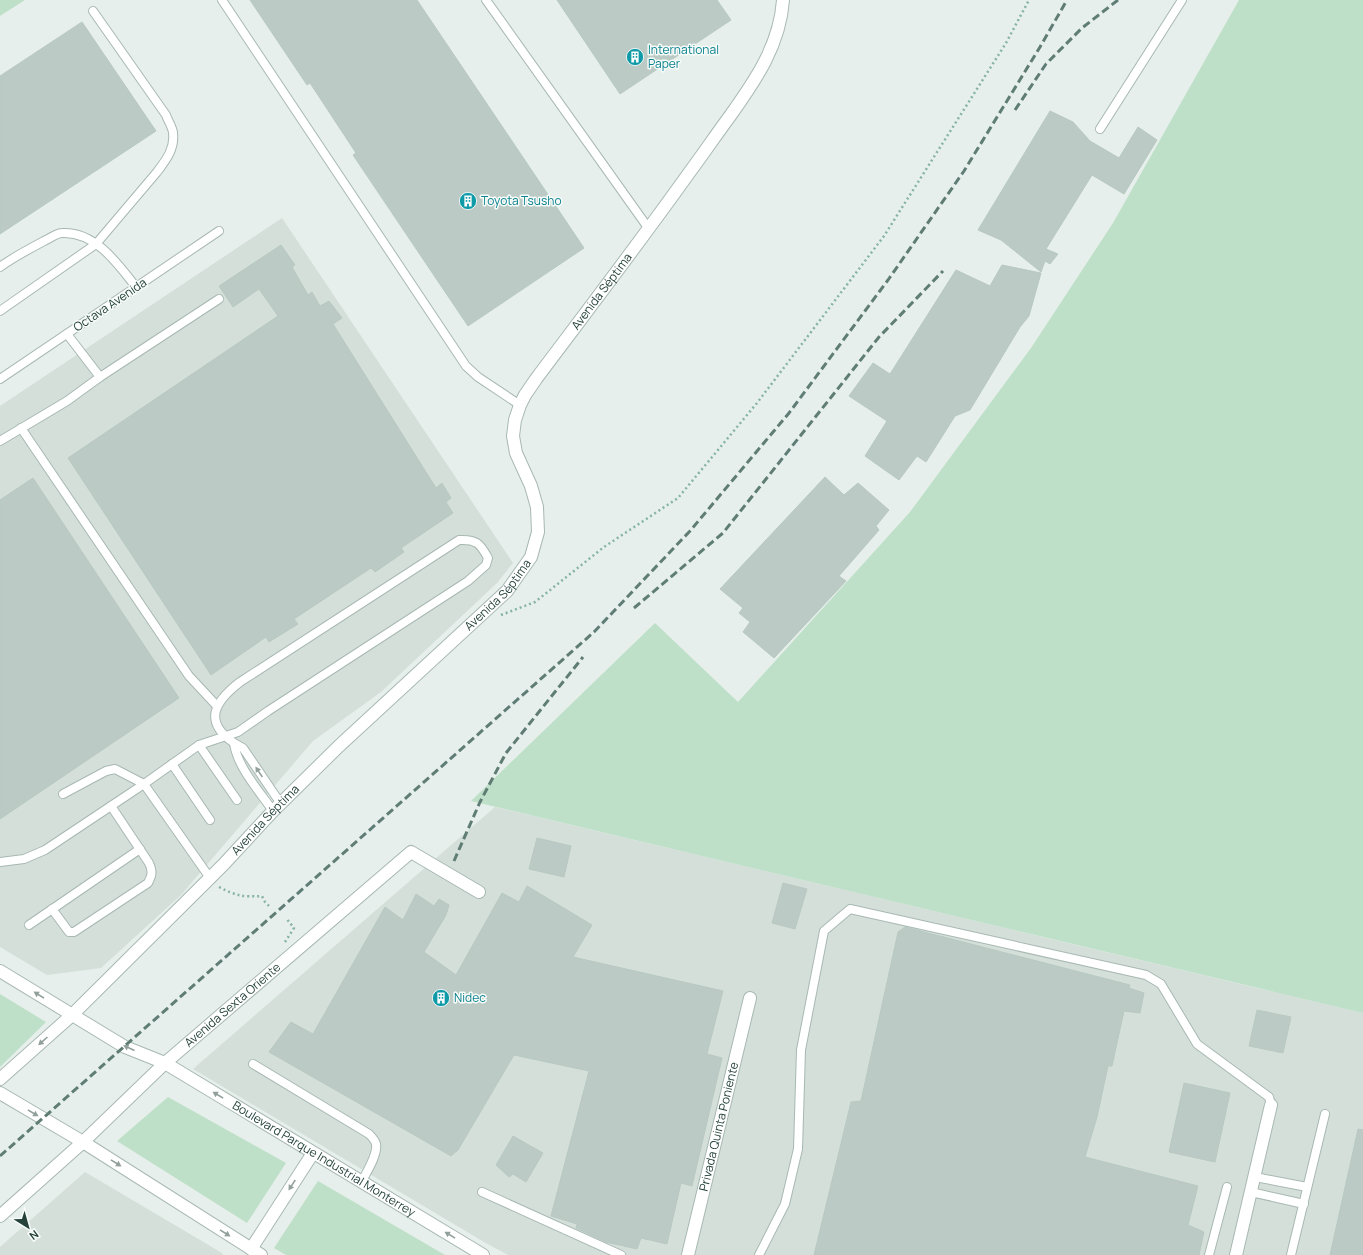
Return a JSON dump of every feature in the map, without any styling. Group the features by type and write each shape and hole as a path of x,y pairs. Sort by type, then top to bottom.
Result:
{"street":[{"name":"Avenida Séptima","path":"0,1079 72,1015 210,878 277,807 339,746 507,591 531,557 538,532 537,507 531,486 516,453 513,436 515,420 520,405 536,379 649,229 748,91 764,65 774,42 780,23 783,0"},
{"name":"Avenida Sexta Oriente","path":"0,1216 83,1142 165,1063 411,852 480,892"},
{"name":"Boulevard Parque Industrial Monterrey","path":"0,971 125,1047 165,1063 361,1183 483,1255"},
{"name":"Privada Quinta Poniente","path":"688,1255 750,998"},
{"path":"0,1093 83,1142 254,1253 313,1153"},
{"path":"1236,1255 1271,1105"}],"lane":[{"path":"222,0 466,366 478,377 520,405"},
{"path":"486,0 649,229"},
{"path":"1100,129 1182,0"},
{"path":"0,311 96,244 167,160 172,148 174,132 166,115 93,11"},
{"name":"Octava Avenida","path":"0,379 219,231"},
{"path":"0,267 16,256 60,233 78,234 96,244 111,256 136,287"},
{"path":"0,441 67,401 100,377 219,299"},
{"path":"67,334 100,377"},
{"path":"21,428 189,676 217,706"},
{"path":"0,862 24,859 40,853 144,784 199,745 226,737 238,732 468,581 486,565 488,558 477,542 470,539 459,540 240,682 227,692 217,706 217,726 226,737 243,748 277,807"},
{"path":"199,745 237,800"},
{"path":"172,764 210,820"},
{"path":"63,794 106,771 115,769 144,784 210,878"},
{"path":"52,909 69,932 74,932 148,883 152,876 152,870 140,849 111,806"},
{"path":"29,925 140,849"},
{"path":"759,1255 785,1204 798,1149 801,1050 824,931 850,909 1146,975 1161,984 1197,1044 1269,1097 1271,1105"},
{"path":"253,1064 369,1134 374,1140 376,1149 374,1157 361,1183"},
{"path":"1292,1255 1325,1114"},
{"path":"1255,1177 1307,1187"},
{"path":"1209,1255 1227,1187"},
{"path":"482,1192 621,1255"},
{"path":"1251,1192 1304,1204"}],"path":[{"path":"498,616 535,602 604,547 678,498 762,397 884,236 1006,43 1028,0"},
{"path":"210,878 219,887 230,893 242,897 262,896 270,907"}],"shaded area":[{"path":"282,218 513,563 497,583 381,692 313,741 181,895 101,968 47,975 0,947 0,406"},
{"path":"495,807 1363,1013 1363,1255 508,1255 193,1069"},
{"path":"85,1172 223,1255 0,1255 0,1247"}],"green space":[{"path":"0,0 25,0 0,16"},
{"path":"1239,0 1363,0 1363,1013 471,801 655,623 738,702 910,512 1031,348 1113,223"},
{"path":"0,994 46,1022 0,1067"},
{"path":"168,1097 286,1163 247,1223 117,1141"},
{"path":"318,1181 445,1255 286,1255 274,1248"}],"building":[{"name":"Toyota Tsusho","path":"250,0 417,0 584,248 468,326 353,155 356,153 310,83 307,85"},
{"name":"International Paper","path":"557,0 717,0 731,20 620,94"},
{"path":"82,22 156,131 0,234 0,76"},
{"path":"1050,111 1073,122 1090,141 1119,158 1138,127 1157,140 1124,194 1092,175 1046,249 1058,254 1050,264 1045,261 1041,272 1001,240 978,230"},
{"path":"281,245 295,265 292,267 308,295 312,292 320,306 329,301 342,318 333,324 436,488 442,483 451,498 446,502 453,513 401,548 404,552 375,572 371,568 294,619 298,624 269,642 266,637 211,675 68,458 278,316 259,289 233,307 219,286"},
{"path":"1002,265 1041,273 1029,316 1020,327 970,410 955,416 926,462 917,456 899,480 865,456 887,421 849,396 873,363 890,374 956,270 990,286"},
{"path":"825,477 844,495 858,483 889,510 876,526 879,530 839,576 846,581 774,658 743,632 750,622 739,613 743,608 720,589"},
{"path":"33,478 179,698 0,819 0,500"},
{"path":"537,838 571,846 564,877 529,869"},
{"path":"783,883 807,889 795,929 772,923"},
{"path":"527,886 592,925 573,957 723,991 707,1054 722,1058 692,1186 681,1183 667,1244 641,1238 637,1249 606,1242 576,1228 577,1224 551,1216 589,1071 514,1055 458,1150 451,1156 269,1052 291,1022 313,1034 385,907 403,920 416,894 434,906 439,899 449,905 446,915 424,952 456,975 502,893 519,902"},
{"path":"905,927 1130,985 1129,988 1144,993 1140,1013 1124,1011 1112,1066 1108,1066 1097,1117 1085,1157 1198,1186 1188,1225 1204,1232 1199,1255 814,1255 851,1102 861,1101 898,932"},
{"path":"1257,1010 1291,1017 1283,1053 1249,1046"},
{"path":"1184,1083 1230,1093 1215,1162 1169,1152"},
{"path":"1358,1129 1363,1130 1363,1255 1330,1255"},
{"path":"513,1136 543,1153 526,1182 513,1174 509,1177 496,1165"}],"railway":[{"path":"0,1156 594,632 690,531 789,413 888,280 964,171 1067,0"},
{"path":"1015,110 1046,64 1082,28 1118,0"},
{"path":"634,608 723,533 879,337 943,271"},
{"path":"454,861 480,802 506,753 583,657"}],"place":[{"name":"International Paper","path":"635,57"},
{"name":"Toyota Tsusho","path":"468,201"},
{"name":"Nidec","path":"441,998"}]}
